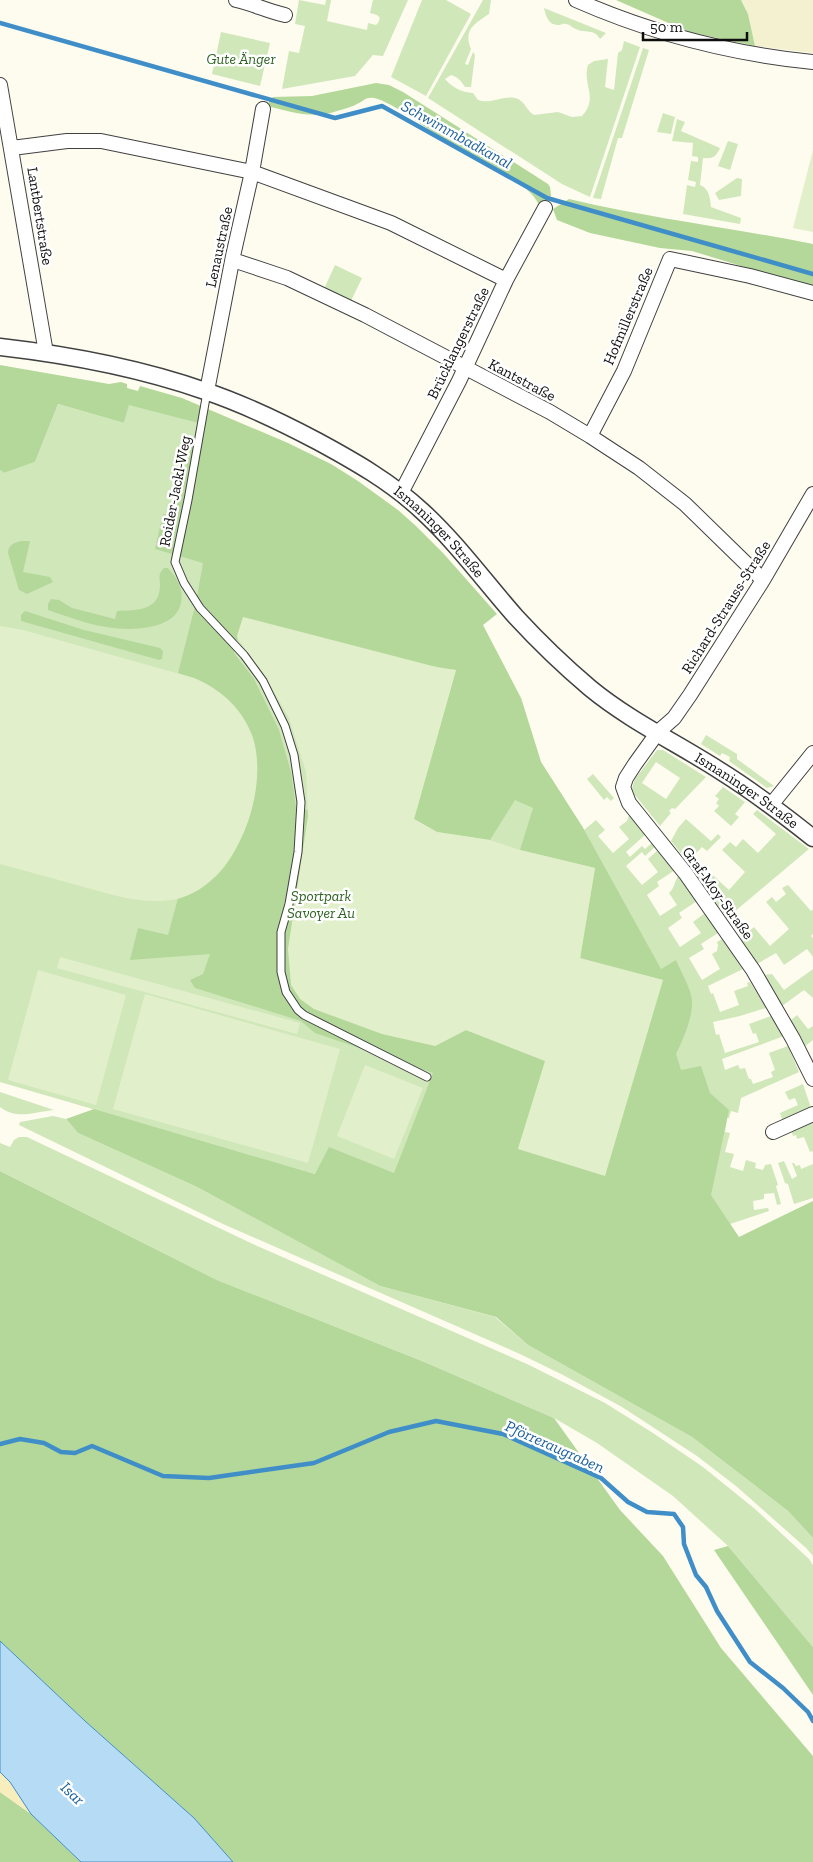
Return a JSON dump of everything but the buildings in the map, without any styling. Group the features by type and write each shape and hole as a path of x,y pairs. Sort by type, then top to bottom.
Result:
{"street":[{"path":"236,0 252,1 268,11 285,15"},
{"path":"576,0 622,19 700,43 779,58 813,62"},
{"name":"Lantbertstraße","path":"0,85 46,353"},
{"name":"Lenaustraße","path":"207,391 263,109"},
{"path":"12,148 67,140 101,141 252,172 391,222 506,280"},
{"name":"Brücklangerstraße","path":"402,493 465,368 506,280 545,208"},
{"name":"Hofmillerstraße","path":"590,436 624,371 670,259 750,276 813,293"},
{"name":"Kantstraße","path":"233,260 287,278 365,315 550,412 590,436 639,468 686,504 763,580"},
{"name":"Ismaninger Straße","path":"0,347 46,353 127,368 207,391 264,415 346,456 402,493 435,524 458,547 515,616 553,657 593,691 623,712 723,772 771,805 813,838"},
{"name":"Richard-Strauss-Straße","path":"658,732 674,718 690,695 763,580 813,494"},
{"name":"Graf-Moy-Straße","path":"658,732 626,778 623,787 626,798 686,874 753,970 788,1030 813,1079"},
{"path":"771,805 813,753"},
{"path":"773,1132 813,1114"}],"lane":[{"name":"Roider-Jackl-Weg","path":"207,391 175,562 189,592 200,608 244,655 263,681 285,726 294,755 301,802 295,875 289,904 280,932 281,972 286,992 298,1010 313,1021 427,1077"}],"shaded area":[{"path":"741,0 813,0 813,53 755,46 748,14"}],"green space":[{"path":"299,0 325,5 326,0 331,0 327,21 367,30 368,23 376,25 380,18 370,13 373,0 408,0 383,56 373,55 355,76 282,89 289,51 299,53 305,26 295,24"},
{"path":"422,0 446,0 471,14 426,96 391,77"},
{"path":"483,0 491,0 489,14 471,28 468,37 471,49 465,64 468,65 473,52 475,55 471,87 465,87 456,77 451,75 445,79 458,89 473,93 478,100 514,98 520,100 534,115 558,112 572,117 582,116 587,109 590,97 587,79 588,65 594,61 608,59 605,87 614,90 618,53 622,50 624,41 640,47 590,197 562,184 428,98"},
{"path":"616,0 741,0 748,14 755,46 689,32"},
{"path":"544,8 606,33 600,39 592,32 579,30 567,24 555,25 548,20"},
{"name":"Gute Änger","path":"221,32 270,43 260,86 212,74"},
{"path":"643,48 649,50 622,138 618,138 601,199 593,198"},
{"path":"376,83 389,85 403,92 548,184 551,196 539,205 522,185 494,166 439,136 394,107 375,98 368,98 348,108 319,115 301,114 266,106 273,97 312,96"},
{"path":"663,113 675,117 671,134 657,132"},
{"path":"677,119 685,122 681,131 720,148 714,157 703,158 700,185 707,191 711,207 741,218 740,224 683,214 687,185 695,187 696,182 688,180 691,161 698,162 698,157 692,156 693,143 672,141"},
{"path":"728,141 738,144 730,170 718,166"},
{"path":"813,150 813,232 793,228"},
{"path":"737,178 742,179 741,196 719,200 715,193"},
{"path":"569,199 629,212 813,244 813,288 692,251 660,248 590,233 557,220 553,209"},
{"path":"335,265 362,278 351,301 324,289"},
{"path":"0,365 109,384 121,382 127,384 127,388 138,391 140,386 182,398 288,443 331,464 358,481 398,510 416,526 443,553 497,614 483,625 521,698 541,762 582,826 661,969 676,960 686,980 690,991 692,1007 689,1021 676,1054 681,1070 701,1066 710,1093 729,1110 711,1195 739,1237 813,1201 813,1538 788,1511 692,1437 528,1345 496,1317 380,1286 197,1187 78,1133 66,1119 94,1109 315,1174 329,1147 394,1173 433,1073 315,1033 301,1021 195,988 190,980 203,974 210,954 130,960 138,928 168,935 178,898 205,885 224,867 238,844 254,791 256,768 254,746 248,726 237,709 222,694 203,682 178,673 196,602 203,563 155,549 163,514 173,516 198,423 129,405 124,423 58,404 35,462 4,473 0,470","holes":["239,634 456,670 414,819 437,832 490,840 515,800 533,808 520,850 595,868 580,959 663,980 518,1149 546,1061 466,1030 435,1046 315,812 296,807 291,772 279,730 254,679 234,653"]},
{"name":"Sportpark Savoyer Au","path":"58,404 124,423 129,404 198,423 521,698 541,762 584,830 596,820 605,830 598,836 613,853 629,839 619,827 627,821 630,813 646,834 626,852 630,857 642,846 645,849 653,842 656,846 645,856 642,852 626,866 642,885 658,872 648,859 659,849 675,870 657,882 659,886 647,895 660,916 677,905 669,893 679,875 697,901 679,913 682,918 668,928 680,947 701,933 693,922 705,913 718,933 701,944 704,949 689,958 702,980 720,969 712,954 717,951 717,942 722,939 743,969 708,986 711,994 713,993 720,1012 739,1005 734,991 748,986 747,983 750,982 766,1008 713,1022 716,1035 719,1034 725,1053 759,1042 756,1033 753,1034 749,1024 771,1016 784,1036 722,1059 725,1070 738,1065 740,1069 745,1068 753,1084 773,1077 771,1072 775,1070 769,1053 788,1046 799,1072 741,1098 738,1113 731,1111 729,1118 727,1118 725,1132 730,1133 725,1152 734,1154 730,1167 743,1171 746,1160 756,1163 755,1168 763,1170 765,1165 771,1164 778,1185 776,1186 781,1204 777,1205 774,1193 764,1194 764,1199 753,1201 754,1210 768,1208 769,1211 730,1224 315,1174 0,1082 0,470 4,473 35,462"},
{"path":"21,541 30,541 23,572 50,577 53,582 27,594 19,590 8,553 10,546"},
{"path":"164,568 168,568 177,580 182,598 174,616 158,625 127,629 113,628 87,623 48,610 48,604 51,599 59,600 72,608 115,619 117,611 147,607 157,599 160,575"},
{"path":"25,611 84,630 160,648 163,651 162,659 159,660 21,621 21,615"},
{"path":"243,617 440,668 456,670 414,819 437,832 490,840 520,850 595,868 580,958 663,980 605,1176 518,1149 545,1061 466,1030 435,1046 382,1034 314,1009 300,999 291,985 288,949 308,816 306,772 289,718 265,676 238,639 237,636"},
{"path":"0,626 23,630 194,678 212,687 236,708 248,725 252,735 257,757 257,781 244,832 232,855 217,875 198,890 177,899 152,901 114,895 0,864"},
{"path":"706,735 737,754 737,759 774,786 767,788 729,761 730,757 722,753 720,756 701,744"},
{"path":"657,750 663,750 706,777 675,809 672,808 669,811 671,813 660,826 634,794 632,788 635,779","holes":["656,762 680,778 666,799 642,783"]},
{"path":"593,774 614,798 611,801 607,797 604,800 587,779"},
{"path":"723,787 745,802 735,814 739,817 731,826 714,811 719,806 716,803 719,799 715,796"},
{"path":"757,810 809,849 727,918 696,874 704,867 729,890 745,872 722,850 730,842 736,847 743,839 758,853 776,834 753,814"},
{"path":"686,819 711,841 718,834 721,837 707,851 702,847 688,862 671,841 678,828"},
{"path":"788,885 811,911 813,909 813,934 811,936 813,938 813,957 807,949 784,965 776,953 757,964 741,939 754,927 770,946 789,929 766,902 772,897 776,902 786,894 782,888"},
{"path":"60,957 300,1023 297,1034 57,968"},
{"path":"813,969 813,998 804,990 782,1006 763,975 772,974 784,990"},
{"path":"38,970 126,995 96,1105 8,1080"},
{"path":"145,994 340,1049 308,1163 113,1109"},
{"path":"797,1015 808,1029 813,1026 813,1040 804,1047 791,1020"},
{"path":"365,1065 423,1088 394,1159 337,1136"},
{"path":"803,1084 811,1108 809,1111 783,1122 780,1113 798,1105 795,1098 789,1100 785,1092"},
{"path":"0,1092 54,1110 26,1114 6,1111 0,1107"},
{"path":"53,1116 66,1119 78,1133 197,1187 380,1286 495,1317 528,1345 692,1437 788,1511 813,1538 813,1556 736,1486 697,1456 622,1407 520,1354 223,1224 19,1125 20,1122"},
{"path":"813,1122 813,1152 810,1152 804,1137 797,1139 796,1135 793,1136 791,1130"},
{"path":"19,1137 27,1137 255,1245 527,1364 605,1403 653,1433 703,1467 755,1509 809,1559 813,1565 813,1647 728,1546 673,1496 597,1443 554,1418 422,1361 217,1280 0,1171 0,1143 10,1147 14,1140"},
{"path":"784,1161 792,1179 797,1176 792,1163 796,1166 800,1165 801,1169 813,1164 813,1198 794,1204 788,1184 785,1183 778,1163"},
{"path":"0,1171 217,1280 422,1361 554,1418 620,1510 663,1556 721,1648 813,1756 813,1862 233,1862 194,1818 85,1721 0,1641"},
{"path":"728,1546 813,1647 813,1695 714,1550"},
{"path":"0,1792 31,1814 81,1862 0,1862"}],"sand":[{"path":"0,1772 10,1782 31,1814 0,1792"}],"water":[{"name":"Isar","path":"0,1641 85,1721 194,1818 233,1862 81,1862 31,1814 10,1782 0,1772"}],"waterway":[{"name":"Schwimmbadkanal","path":"0,23 335,118 382,106 547,198 813,274"},
{"name":"Pförreraugraben","path":"0,1444 20,1439 44,1443 61,1452 75,1453 92,1446 163,1476 209,1478 314,1463 389,1432 436,1421 503,1434 601,1478 628,1502 647,1512 674,1514 683,1527 684,1544 696,1575 706,1587 717,1611 750,1662 783,1688 808,1712 813,1721"}]}
